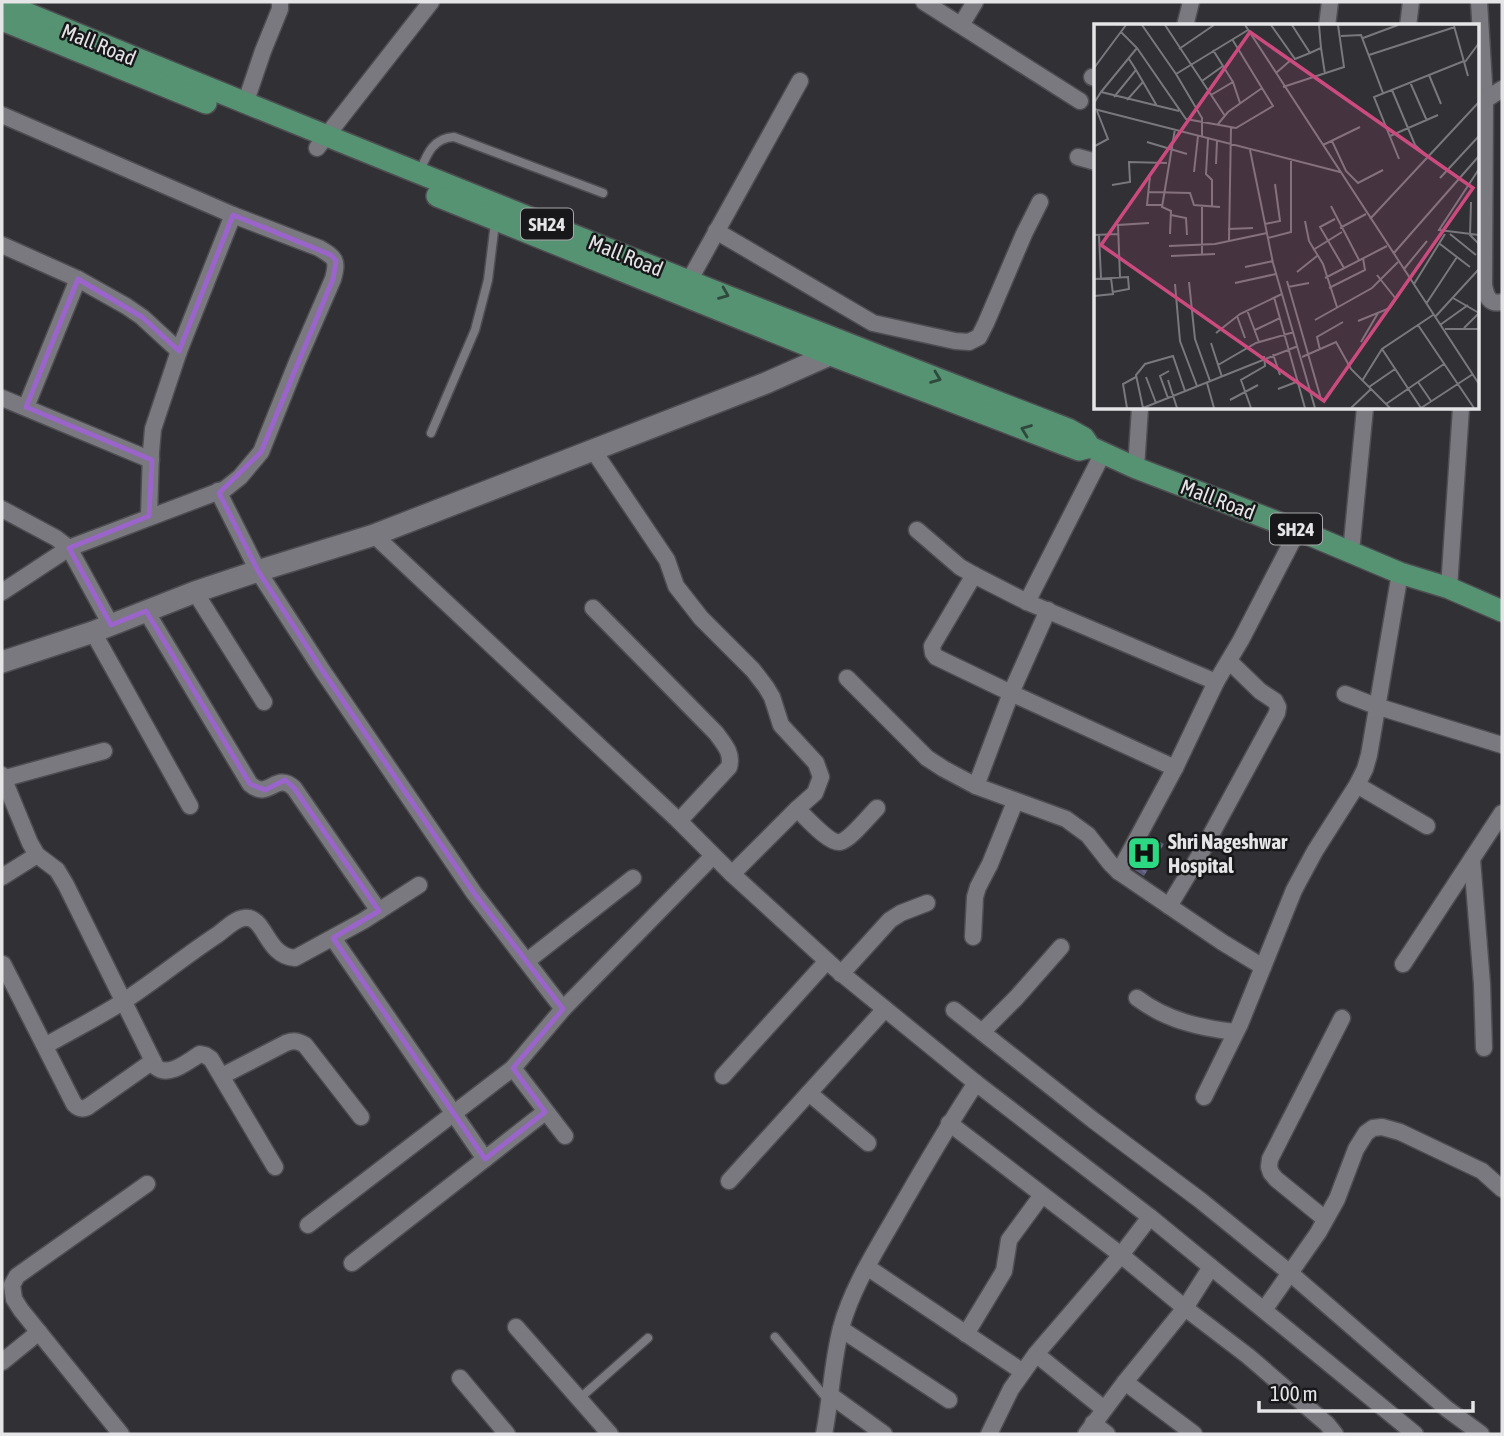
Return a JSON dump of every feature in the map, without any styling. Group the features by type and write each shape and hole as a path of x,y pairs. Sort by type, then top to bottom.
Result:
{"main road":[{"name":"Mall Road","path":"2,3 246,104 322,143 418,173 685,287 831,355 858,354"},
{"name":"Mall Road","path":"2,20 322,143 496,220 685,287 858,354 1063,444 1079,450 1096,450 1400,573 1449,588 1502,611"},
{"path":"2,662 102,628 195,592 374,535 766,383 831,355"}],"street":[{"path":"246,104 280,9 280,2"},
{"path":"322,143 431,2"},
{"path":"924,2 1080,101"},
{"path":"961,25 975,2"},
{"path":"1186,24 1191,2"},
{"path":"1327,24 1330,2"},
{"path":"1408,24 1411,2"},
{"path":"1479,2 1485,100 1484,285 1485,295 1490,300 1502,302"},
{"path":"685,287 800,81"},
{"path":"1485,100 1502,89"},
{"path":"2,115 233,215 319,248 336,261 333,279 261,452 240,477 225,489 69,548 2,593"},
{"path":"1078,157 1094,161"},
{"path":"716,231 873,323 969,342 979,337 1040,202"},
{"path":"149,516 153,429 179,351 233,215"},
{"path":"2,245 78,279 127,306 179,351"},
{"path":"26,407 78,279"},
{"path":"858,354 873,323"},
{"path":"2,398 151,460"},
{"path":"1136,468 1140,410"},
{"path":"1351,552 1365,410"},
{"path":"1449,588 1461,410"},
{"path":"593,450 667,560 676,586 701,618 753,670 766,687 781,725 816,763 820,771 821,777 815,793 732,874"},
{"path":"1027,602 1096,450"},
{"path":"218,491 258,571 322,670 474,892 563,1009"},
{"path":"2,509 56,538 69,548 102,628 190,806"},
{"path":"917,530 960,566 1027,602 1216,682"},
{"path":"1119,872 1175,768 1216,682 1298,530"},
{"path":"374,535 841,974 976,1083 1150,1217 1415,1434"},
{"path":"1204,1097 1235,1032 1294,890 1365,769 1400,573"},
{"path":"974,575 932,646 936,657 1175,768"},
{"path":"195,592 264,702"},
{"path":"593,608 716,733 732,758 729,767 679,821"},
{"path":"976,786 1011,693 1048,610"},
{"path":"146,611 250,784 265,790 282,781 294,788 379,911"},
{"path":"1169,906 1233,796 1278,708 1275,701 1259,691 1229,661"},
{"path":"847,678 927,758 976,786 1066,820 1088,835 1119,872 1263,967"},
{"path":"1345,694 1502,745"},
{"path":"104,751 2,778 30,843 37,855 57,870 66,885 159,1071 172,1070 200,1055 211,1059 275,1167"},
{"path":"1357,785 1427,826"},
{"path":"973,937 978,887 1015,802"},
{"path":"797,808 833,842 838,843 849,837 877,808"},
{"path":"1403,964 1502,813"},
{"path":"2,877 37,855"},
{"path":"308,1225 513,1068 563,1009 713,856"},
{"path":"1472,859 1484,1048"},
{"path":"527,961 633,878"},
{"path":"44,1046 123,1001 239,919 257,921 281,955 295,958 379,911 419,885"},
{"path":"841,974 890,920 927,903"},
{"path":"332,938 485,1159"},
{"path":"982,1032 1061,947"},
{"path":"723,1076 827,961"},
{"path":"3,964 78,1108 85,1108 153,1061"},
{"path":"1137,998 1149,1007 1191,1025 1235,1032"},
{"path":"729,1181 885,1009"},
{"path":"954,1010 1200,1200 1290,1273 1447,1409 1481,1434"},
{"path":"1325,1219 1276,1180 1269,1167 1280,1138 1342,1018"},
{"path":"222,1076 286,1043 299,1041 305,1045 361,1117"},
{"path":"513,1068 565,1136"},
{"path":"824,1434 833,1364 848,1308 867,1267 949,1123 976,1083"},
{"path":"809,1093 868,1143"},
{"path":"352,1263 545,1112"},
{"path":"949,1123 1248,1356 1327,1431"},
{"path":"1264,1310 1337,1199 1356,1149 1366,1133 1373,1128 1400,1132 1482,1171 1502,1189"},
{"path":"121,1434 39,1332 15,1299 12,1285 17,1276 147,1184"},
{"path":"966,1334 1004,1271 1009,1240 1042,1195"},
{"path":"989,1434 1011,1389 1036,1354 1150,1217"},
{"path":"867,1267 1023,1372"},
{"path":"1107,1434 1090,1428 1185,1308 1211,1267"},
{"path":"516,1327 610,1434"},
{"path":"841,1329 949,1400"},
{"path":"2,1362 39,1332"},
{"path":"1036,1354 1104,1409"},
{"path":"460,1378 507,1434"},
{"path":"1125,1382 1194,1434"},
{"path":"829,1398 884,1434"}],"lane":[{"path":"418,173 437,141 454,137 603,192"},
{"path":"431,433 475,330 488,280 496,220"},
{"path":"775,1337 829,1398"},
{"path":"579,1399 648,1338"}],"highlighted area":[{"path":"233,215 331,255 336,261 333,279 261,452 219,493 258,571 322,670 474,893 563,1009 513,1068 545,1112 485,1159 333,938 379,911 294,788 285,780 265,790 250,784 146,611 111,625 69,548 149,516 152,460 26,407 78,279 142,317 179,351"}],"building":[{"path":"1150,836 1164,844 1144,876 1133,869"}],"place":[{"name":"Shri Nageshwar Hospital","path":"1144,853"}]}
